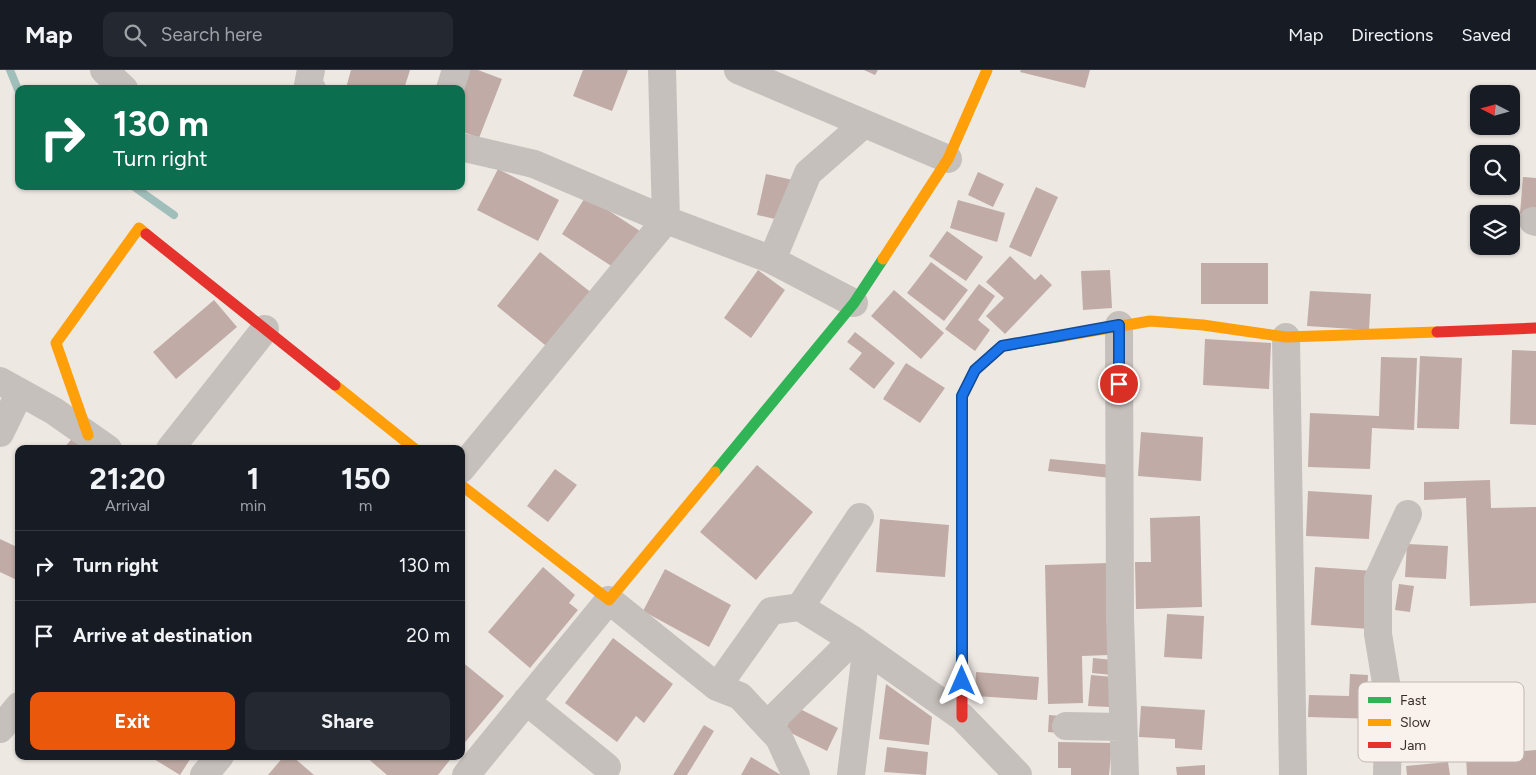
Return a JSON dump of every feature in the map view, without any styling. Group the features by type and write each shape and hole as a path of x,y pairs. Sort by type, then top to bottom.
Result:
{"street":[{"path":"104,70 120,85"},
{"path":"308,85 312,70"},
{"path":"451,85 456,70"},
{"path":"465,464 666,220 662,70"},
{"path":"738,70 948,159"},
{"path":"466,775 854,303 948,159 987,70"},
{"path":"772,260 808,173 864,124"},
{"path":"465,148 534,164 666,220 772,260 854,303"},
{"path":"98,442 56,343 139,228 410,445"},
{"path":"962,717 962,396 975,370 1002,346 1150,321 1203,324 1286,337 1536,328"},
{"path":"1119,325 1120,617 1125,775"},
{"path":"173,445 265,329"},
{"path":"1286,337 1293,775"},
{"path":"0,433 10,386 54,411 98,442"},
{"path":"465,488 718,687 740,696 779,738 796,775"},
{"path":"1386,682 1378,634 1378,578 1408,514"},
{"path":"800,607 860,517"},
{"path":"718,687 771,611 800,607 962,717 1015,774"},
{"path":"767,725 860,646"},
{"path":"850,775 860,646"},
{"path":"526,701 607,767"},
{"path":"0,728 15,711"},
{"path":"1066,726 1124,727"},
{"path":"204,775 217,760"},
{"path":"1387,762 1387,775"}],"building":[{"path":"351,70 410,70 405,85 347,85"},
{"path":"460,70 478,70 502,79 479,138 465,133 465,85 460,85"},
{"path":"583,70 628,70 612,111 573,96"},
{"path":"864,70 878,70 875,75"},
{"path":"1021,70 1090,70 1085,88 1020,72"},
{"path":"498,169 559,200 538,241 477,210"},
{"path":"978,172 1004,184 993,207 968,195"},
{"path":"766,174 793,180 784,221 757,215"},
{"path":"1523,177 1536,178 1536,215 1520,214"},
{"path":"1036,187 1058,197 1031,257 1009,247"},
{"path":"586,196 640,231 616,269 562,234"},
{"path":"958,200 1005,213 997,242 950,228"},
{"path":"947,231 983,257 966,281 929,256"},
{"path":"540,252 593,294 550,349 497,306"},
{"path":"1010,256 1035,280 1041,274 1052,285 1005,334 986,316 1004,298 986,282"},
{"path":"931,262 968,290 944,321 907,293"},
{"path":"1201,263 1268,263 1268,304 1201,304"},
{"path":"758,270 785,290 751,338 724,318"},
{"path":"1110,270 1112,308 1083,310 1081,271"},
{"path":"979,284 995,296 978,320 990,330 975,351 945,329"},
{"path":"894,290 944,333 921,359 871,316"},
{"path":"1310,291 1371,294 1369,330 1307,326"},
{"path":"214,300 237,327 176,379 153,352"},
{"path":"855,332 895,363 874,389 849,369 862,353 847,342"},
{"path":"1205,339 1271,343 1269,389 1203,385"},
{"path":"1512,350 1536,351 1536,425 1510,424"},
{"path":"1420,356 1462,358 1459,429 1417,428"},
{"path":"1381,357 1417,358 1414,430 1372,428 1370,469 1308,467 1310,413 1379,416"},
{"path":"906,363 945,388 920,423 883,399"},
{"path":"1141,432 1203,437 1201,481 1138,476"},
{"path":"76,434 88,445 66,445"},
{"path":"1050,459 1112,465 1111,478 1048,471"},
{"path":"757,465 813,512 756,580 700,532"},
{"path":"555,469 577,485 548,522 527,506"},
{"path":"1490,480 1491,508 1536,507 1536,603 1470,606 1466,498 1424,500 1424,482"},
{"path":"1308,491 1372,495 1369,539 1306,536"},
{"path":"1200,516 1202,607 1136,609 1135,562 1151,562 1150,518"},
{"path":"880,519 949,525 945,577 876,572"},
{"path":"0,539 15,546 15,579 0,572"},
{"path":"1407,544 1448,546 1446,579 1405,577"},
{"path":"1108,563 1109,655 1082,656 1083,703 1048,704 1045,565"},
{"path":"543,567 575,595 569,603 578,610 530,668 488,632"},
{"path":"1315,567 1374,571 1370,629 1311,625"},
{"path":"665,569 731,605 709,647 643,611"},
{"path":"1399,584 1414,586 1410,612 1395,610"},
{"path":"1167,614 1204,616 1202,659 1164,657"},
{"path":"613,638 673,684 644,723 636,716 617,742 565,703"},
{"path":"1093,658 1113,660 1112,675 1092,673"},
{"path":"465,664 504,696 465,742"},
{"path":"976,672 1039,677 1037,700 975,696"},
{"path":"1350,674 1368,675 1368,682 1358,682 1358,718 1308,717 1309,695 1349,696"},
{"path":"1091,675 1113,677 1110,707 1088,706"},
{"path":"886,684 932,717 929,745 879,739"},
{"path":"1141,706 1205,710 1202,750 1175,748 1175,739 1139,737"},
{"path":"796,707 838,728 827,751 785,730"},
{"path":"1049,715 1061,716 1060,733 1048,732"},
{"path":"704,725 714,731 687,775 673,775"},
{"path":"1058,742 1112,743 1109,775 1071,775 1071,768 1058,768"},
{"path":"887,747 928,752 926,775 884,772"},
{"path":"1536,750 1536,775 1467,775 1466,762 1524,762 1524,751"},
{"path":"751,757 781,775 741,775"},
{"path":"156,760 189,760 180,775"},
{"path":"281,760 297,760 314,775 268,775"},
{"path":"370,760 450,760 438,775 387,775"},
{"path":"1448,762 1450,775 1407,775 1406,766"},
{"path":"1205,765 1205,775 1177,775 1176,767"}],"waterway":[{"path":"10,70 16,85"},
{"path":"139,190 174,215"}],"traffic: fast":[{"path":"715,472 854,303 883,259"},
{"path":"962,527 962,396 975,370 1002,346 1063,336"}],"traffic: slow":[{"path":"883,259 948,159 987,70"},
{"path":"88,435 56,343 139,228 146,234"},
{"path":"1063,336 1150,321 1203,325 1286,337 1437,332"},
{"path":"335,385 410,445"},
{"path":"465,488 609,600 715,472"}],"traffic: jam":[{"path":"146,234 335,385"},
{"path":"1437,332 1536,328"},
{"path":"962,527 962,717"}],"route":[{"path":"962,681 962,396 975,370 1002,346 1119,325 1119,384"}]}
